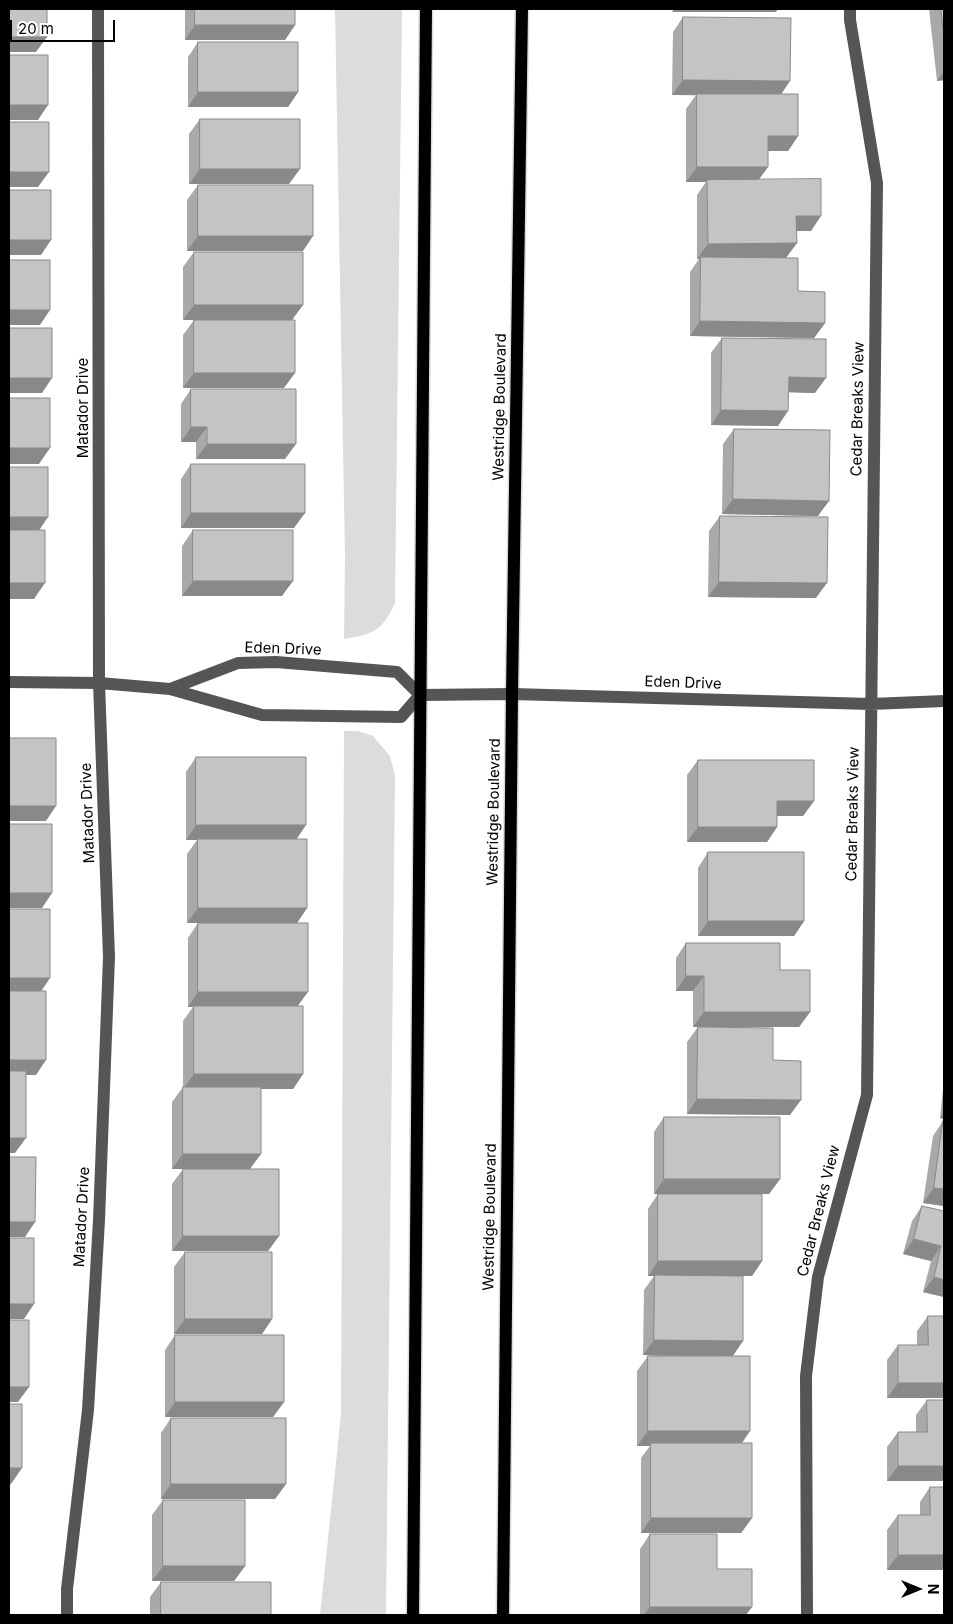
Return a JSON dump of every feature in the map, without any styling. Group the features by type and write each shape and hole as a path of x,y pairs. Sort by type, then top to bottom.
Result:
{"main road":[{"path":"413,1615 426,9"},
{"name":"Westridge Boulevard","path":"503,1615 512,694 522,9"}],"street":[{"name":"Matador Drive","path":"67,1615 67,1589 88,1410 110,957 99,683 98,9"},
{"name":"Cedar Breaks View","path":"808,1615 806,1376 818,1277 867,1095 876,183 850,20 850,9"},
{"name":"Eden Drive","path":"170,689 238,663 276,662 397,672 420,695 512,694 871,704 944,701"},
{"name":"Eden Drive","path":"9,682 99,683 170,689 262,715 401,717 420,695"}],"shaded area":[{"path":"335,9 402,9 395,603 386,620 376,630 344,639 345,557"},
{"path":"344,731 358,731 373,736 390,756 395,776 386,1615 320,1615 341,1414"}],"building":[{"path":"9,9 47,9 47,37 9,37"},
{"path":"195,9 295,9 295,25 195,25"},
{"path":"941,9 944,9 944,35"},
{"path":"683,17 791,18 790,81 683,80"},
{"path":"198,42 298,42 298,92 198,92"},
{"path":"9,55 48,55 48,105 9,105"},
{"path":"697,94 798,94 798,136 768,136 768,167 697,167"},
{"path":"200,119 300,119 300,169 200,169"},
{"path":"9,122 49,122 49,172 9,172"},
{"path":"821,179 821,216 796,216 797,243 708,244 707,180"},
{"path":"198,185 313,185 313,236 198,236"},
{"path":"9,190 51,190 51,240 9,240"},
{"path":"194,252 303,252 303,305 194,305"},
{"path":"701,257 798,258 798,291 825,292 825,323 700,321"},
{"path":"9,260 50,260 50,310 9,310"},
{"path":"194,320 295,320 295,373 194,373"},
{"path":"9,328 52,328 52,378 9,378"},
{"path":"722,338 826,339 826,378 789,377 788,411 721,410"},
{"path":"191,389 296,389 296,444 207,444 207,427 191,427"},
{"path":"9,398 50,398 50,448 9,448"},
{"path":"734,429 830,430 829,501 733,499"},
{"path":"191,464 305,464 305,513 191,513"},
{"path":"9,467 48,467 48,517 9,517"},
{"path":"720,516 828,517 827,583 719,582"},
{"path":"9,530 45,530 45,583 9,583"},
{"path":"193,530 293,530 293,581 193,581"},
{"path":"9,738 56,738 56,806 9,806"},
{"path":"196,757 306,757 306,825 196,825"},
{"path":"698,760 814,760 814,801 777,801 777,827 698,827"},
{"path":"9,824 52,824 52,893 9,893"},
{"path":"198,839 307,839 307,908 198,908"},
{"path":"708,852 804,852 804,921 708,921"},
{"path":"9,909 50,909 50,978 9,978"},
{"path":"198,923 308,923 308,992 198,992"},
{"path":"686,943 780,943 780,970 810,970 810,1012 704,1012 704,976 686,976"},
{"path":"9,991 46,991 46,1060 9,1060"},
{"path":"194,1006 303,1006 303,1074 194,1074"},
{"path":"698,1027 773,1028 773,1060 801,1061 801,1100 697,1099"},
{"path":"9,1071 26,1071 26,1138 9,1138"},
{"path":"183,1087 261,1087 261,1154 183,1154"},
{"path":"664,1117 780,1117 780,1179 664,1179"},
{"path":"944,1121 944,1189 934,1188"},
{"path":"9,1157 36,1157 35,1222 9,1222"},
{"path":"183,1169 279,1169 279,1236 183,1236"},
{"path":"658,1194 762,1194 762,1261 658,1261"},
{"path":"922,1206 944,1211 944,1280 934,1277 941,1246 914,1239"},
{"path":"9,1238 34,1238 34,1304 9,1304"},
{"path":"185,1252 272,1252 272,1319 185,1319"},
{"path":"655,1275 743,1276 743,1341 654,1340"},
{"path":"928,1316 944,1316 944,1383 898,1383 898,1345 928,1345"},
{"path":"9,1320 29,1320 29,1387 9,1387"},
{"path":"175,1335 284,1335 284,1402 175,1402"},
{"path":"648,1356 750,1356 750,1431 648,1431"},
{"path":"927,1400 944,1400 944,1466 898,1466 898,1432 927,1432"},
{"path":"9,1404 22,1404 22,1468 9,1468"},
{"path":"171,1418 286,1418 286,1484 171,1484"},
{"path":"651,1443 752,1443 752,1518 651,1518"},
{"path":"930,1487 944,1487 944,1555 898,1555 898,1515 930,1515"},
{"path":"163,1500 245,1500 245,1566 163,1566"},
{"path":"650,1534 717,1534 717,1569 752,1569 752,1607 650,1607"},
{"path":"161,1582 271,1582 271,1615 161,1615"}]}
